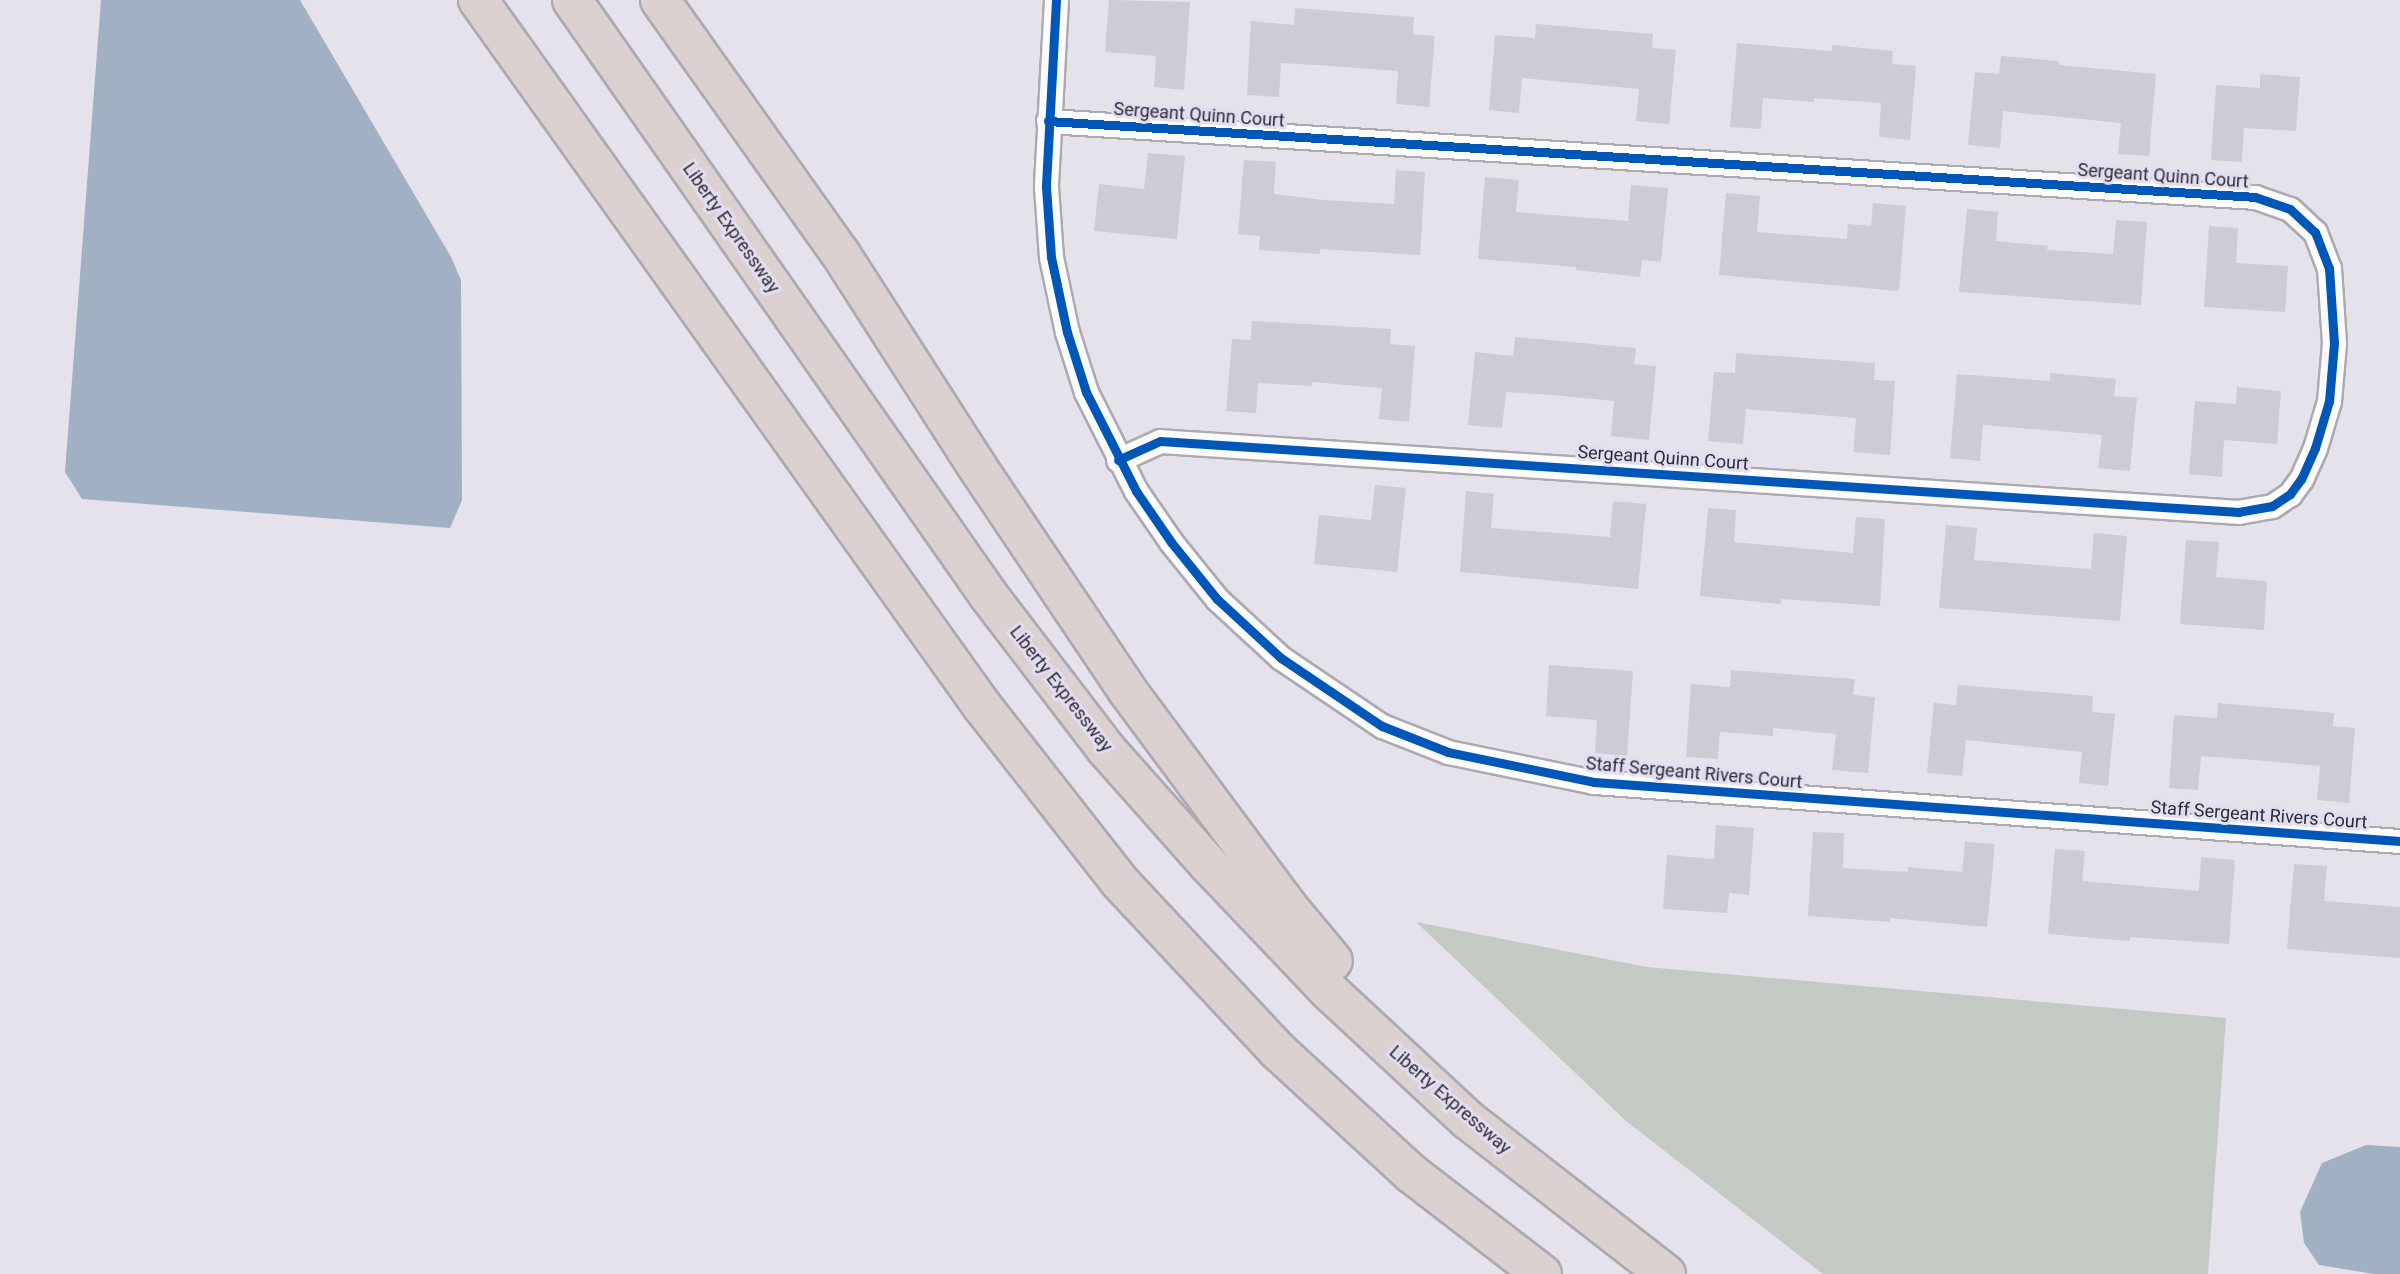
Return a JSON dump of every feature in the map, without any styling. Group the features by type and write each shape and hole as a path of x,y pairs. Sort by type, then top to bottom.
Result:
{"highway":[{"path":"478,0 982,706 1119,881 1277,1050 1412,1174 1542,1274"},
{"name":"Liberty Expressway","path":"572,0 989,596 1106,750 1328,990 1468,1120 1666,1274"},
{"path":"660,0 840,253 978,468 1127,690 1288,907 1468,1120"}],"street":[{"name":"Staff Sergeant Rivers Court","path":"1056,0 1046,187 1051,257 1067,332 1086,392 1118,460 1171,542 1217,600 1282,658 1381,726 1448,752 1594,782 2400,841"},
{"name":"Sergeant Quinn Court","path":"1048,121 2255,197 2290,209 2315,232 2329,268 2334,344 2329,401 2315,448 2301,480 2290,494 2272,506 2239,512 1160,441 1118,460"}],"shaded area":[{"path":"1416,922 1647,967 2226,1018 2208,1274 1823,1274 1626,1121"}],"water":[{"path":"101,0 300,0 451,257 461,280 462,500 450,528 82,499 65,472"},
{"path":"2366,1145 2400,1147 2400,1274 2374,1274 2319,1265 2304,1243 2300,1212 2322,1163"}],"building":[{"path":"1109,0 1190,2 1184,90 1154,87 1156,56 1105,52"},
{"path":"1295,8 1414,17 1413,34 1435,36 1429,107 1396,104 1398,71 1332,66 1281,63 1279,97 1247,95 1251,21 1294,25"},
{"path":"1536,24 1653,34 1652,48 1676,50 1669,124 1636,121 1639,89 1522,78 1519,113 1489,110 1495,35 1535,38"},
{"path":"1737,43 1832,51 1832,45 1893,51 1892,64 1916,66 1910,140 1879,137 1881,103 1814,98 1814,102 1763,98 1761,129 1730,127"},
{"path":"2001,56 2059,61 2059,65 2156,74 2149,156 2118,154 2121,123 2003,111 2000,148 1968,145 1975,72 1999,74"},
{"path":"2260,74 2300,77 2296,131 2244,128 2242,162 2211,160 2216,85 2260,88"},
{"path":"1148,153 1185,156 1177,239 1094,231 1099,184 1144,189"},
{"path":"1244,160 1276,162 1274,194 1324,200 1394,204 1396,170 1425,172 1420,255 1320,249 1320,254 1259,250 1260,236 1238,234"},
{"path":"1485,177 1519,180 1516,212 1628,221 1631,185 1668,188 1661,262 1642,260 1640,277 1576,270 1576,267 1478,259"},
{"path":"1726,193 1760,196 1757,232 1847,239 1848,224 1871,226 1873,203 1906,206 1899,291 1719,275"},
{"path":"1967,209 1998,212 1996,241 2048,246 2047,250 2113,254 2116,220 2147,222 2141,305 1959,292"},
{"path":"2209,226 2238,228 2236,263 2288,266 2285,312 2204,307"},
{"path":"1252,321 1391,329 1390,344 1415,346 1409,422 1379,419 1382,388 1312,382 1312,386 1258,383 1256,413 1226,411 1232,339 1251,340"},
{"path":"1515,337 1636,348 1634,364 1656,366 1649,440 1611,436 1614,401 1553,395 1506,392 1502,428 1468,425 1475,352 1513,356"},
{"path":"1736,353 1875,363 1874,380 1895,381 1890,455 1853,452 1856,418 1746,409 1743,444 1708,441 1714,372 1735,373"},
{"path":"2050,373 2116,379 2114,396 2137,398 2130,471 2098,468 2102,435 1983,425 1980,461 1950,458 1957,374 2050,381"},
{"path":"2237,387 2281,391 2277,444 2224,440 2222,477 2189,474 2195,401 2236,404"},
{"path":"1375,485 1406,488 1397,572 1314,564 1319,515 1371,520"},
{"path":"1466,491 1494,494 1491,528 1610,537 1613,501 1646,504 1638,589 1460,572"},
{"path":"1708,508 1736,510 1734,542 1853,553 1856,517 1885,519 1880,606 1781,599 1781,604 1700,596"},
{"path":"1946,525 1977,528 1974,560 2091,569 2094,533 2127,536 2120,621 1939,608"},
{"path":"2186,540 2219,542 2216,577 2267,581 2264,630 2180,624"},
{"path":"1549,665 1633,671 1627,756 1595,753 1597,720 1546,716"},
{"path":"1731,670 1855,679 1853,695 1875,697 1868,773 1832,770 1836,734 1773,728 1773,736 1720,732 1718,759 1686,757 1691,684 1730,687"},
{"path":"1958,685 2093,696 2092,712 2115,714 2108,786 2079,783 2082,752 1966,740 1962,776 1927,773 1934,703 1956,705"},
{"path":"2218,703 2334,713 2333,726 2355,728 2349,803 2317,800 2320,766 2254,760 2201,756 2198,790 2169,788 2174,715 2217,718"},
{"path":"1716,825 1754,828 1749,895 1729,893 1727,913 1663,909 1667,855 1714,859"},
{"path":"1813,832 1844,833 1843,868 1908,872 1908,867 1962,872 1965,842 1995,844 1987,927 1890,918 1890,922 1808,916"},
{"path":"2055,849 2085,851 2082,881 2199,891 2201,857 2235,860 2229,944 2130,937 2130,941 2048,934"},
{"path":"2294,864 2327,866 2324,901 2400,907 2400,958 2287,949"}],"cycle path":[{"path":"1056,0 1046,187 1051,257 1067,332 1086,392 1136,491 1171,542 1217,599 1281,658 1382,726 1448,752 1594,782 2400,841"},
{"path":"1048,121 2255,197 2290,209 2315,232 2329,268 2334,343 2329,401 2315,448 2301,479 2290,494 2272,506 2239,512 1160,441 1118,460"}]}
